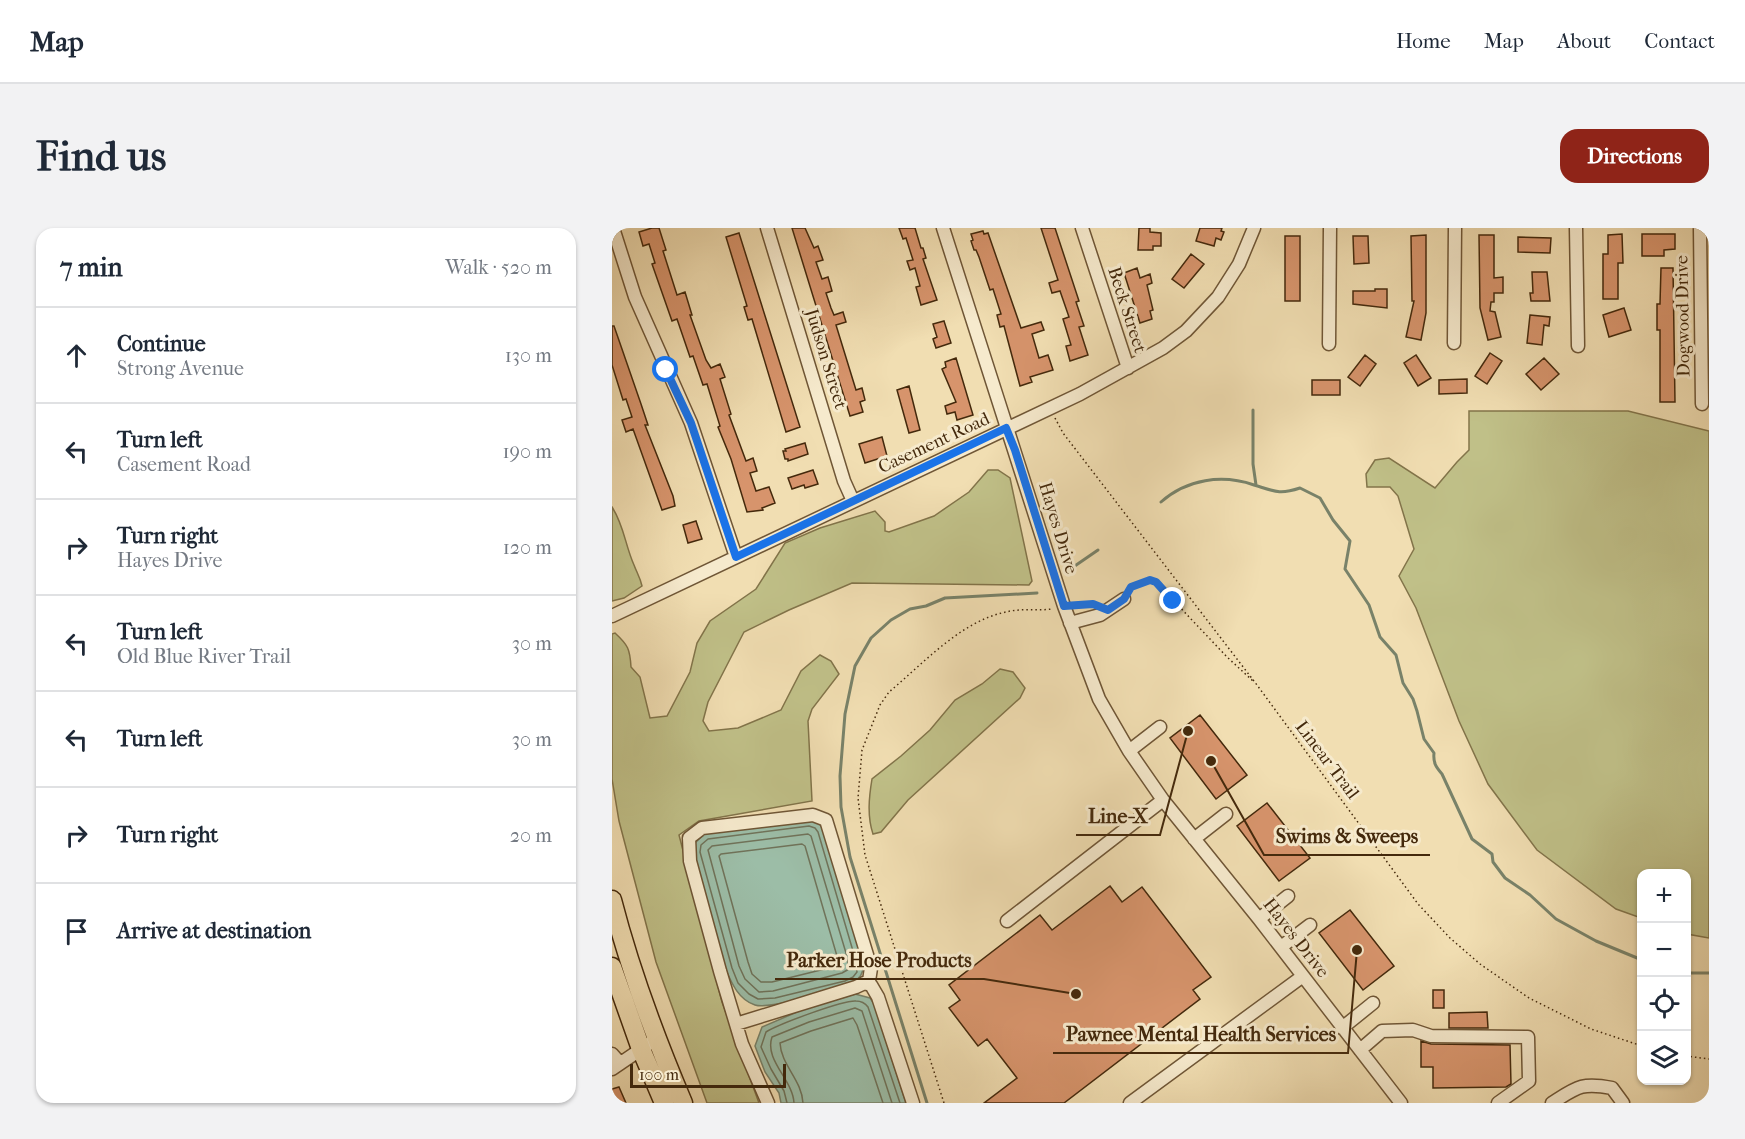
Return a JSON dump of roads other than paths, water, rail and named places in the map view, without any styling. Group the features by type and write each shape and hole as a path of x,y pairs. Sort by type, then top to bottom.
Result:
{"highway":[{"path":"612,900 664,1103"},
{"path":"612,967 648,1044 682,1103"}],"street":[{"path":"613,228 634,297 691,423 736,557"},
{"name":"Judson Street","path":"766,228 844,481 853,501"},
{"name":"Hayes Drive","path":"943,228 1064,606 1099,699 1129,751 1163,800 1259,919 1401,1103"},
{"name":"Beck Street","path":"1082,228 1128,368"},
{"name":"Casement Road","path":"612,616 1080,394 1163,348 1186,331 1218,297 1239,264 1254,228"},
{"path":"1329,344 1330,228"},
{"path":"1454,344 1455,228"},
{"path":"1576,228 1578,346"},
{"name":"Dogwood Drive","path":"1700,228 1702,404"},
{"path":"1070,623 1101,615 1124,599"},
{"path":"1129,751 1160,727"},
{"path":"1007,921 1163,800"},
{"path":"1194,840 1226,814"},
{"path":"736,1024 869,981 871,968 826,820 813,815 702,828 689,838 690,861 736,1024 742,1044 768,1103"},
{"path":"1259,919 1288,896"},
{"path":"1281,948 1310,925"},
{"path":"1130,1103 1303,976"},
{"path":"864,983 871,985 878,997 913,1103"},
{"path":"1342,1028 1372,1003"},
{"path":"1360,1050 1383,1031 1413,1030 1431,1036 1528,1037 1529,1082 1498,1103"},
{"path":"615,1062 648,1044"},
{"path":"1552,1103 1574,1089 1591,1084 1612,1088 1623,1103"}],"water":[{"path":"811,820 819,823 823,829 859,949 863,967 861,975 847,986 814,996 773,1005 755,1005 740,995 726,970 694,852 695,843 705,833"},
{"path":"855,994 870,998 874,1004 906,1103 781,1103 779,1093 765,1072 755,1046 762,1027 804,1009"}],"waterway":[{"path":"1253,410 1253,464 1256,485"},
{"path":"1161,502 1182,488 1217,479 1242,482 1277,491 1300,488 1320,498 1333,520 1350,541 1345,569 1369,605 1380,637 1396,655 1403,683 1413,699 1424,739 1434,753 1435,765 1442,774 1472,839 1492,854 1493,862 1505,878 1530,895 1556,919 1596,941 1637,958"},
{"path":"1066,572 1098,550"},
{"path":"927,1103 850,857 841,807 840,776 845,714 855,666 871,638 891,620 910,609 926,606 945,598 1037,593"},
{"path":"1691,973 1709,973"}],"place":[{"name":"Line-X","path":"1188,731"},
{"name":"Swims & Sweeps","path":"1211,761"},
{"name":"Pawnee Mental Health Services","path":"1357,950"},
{"name":"Parker Hose Products","path":"1076,994"}]}
